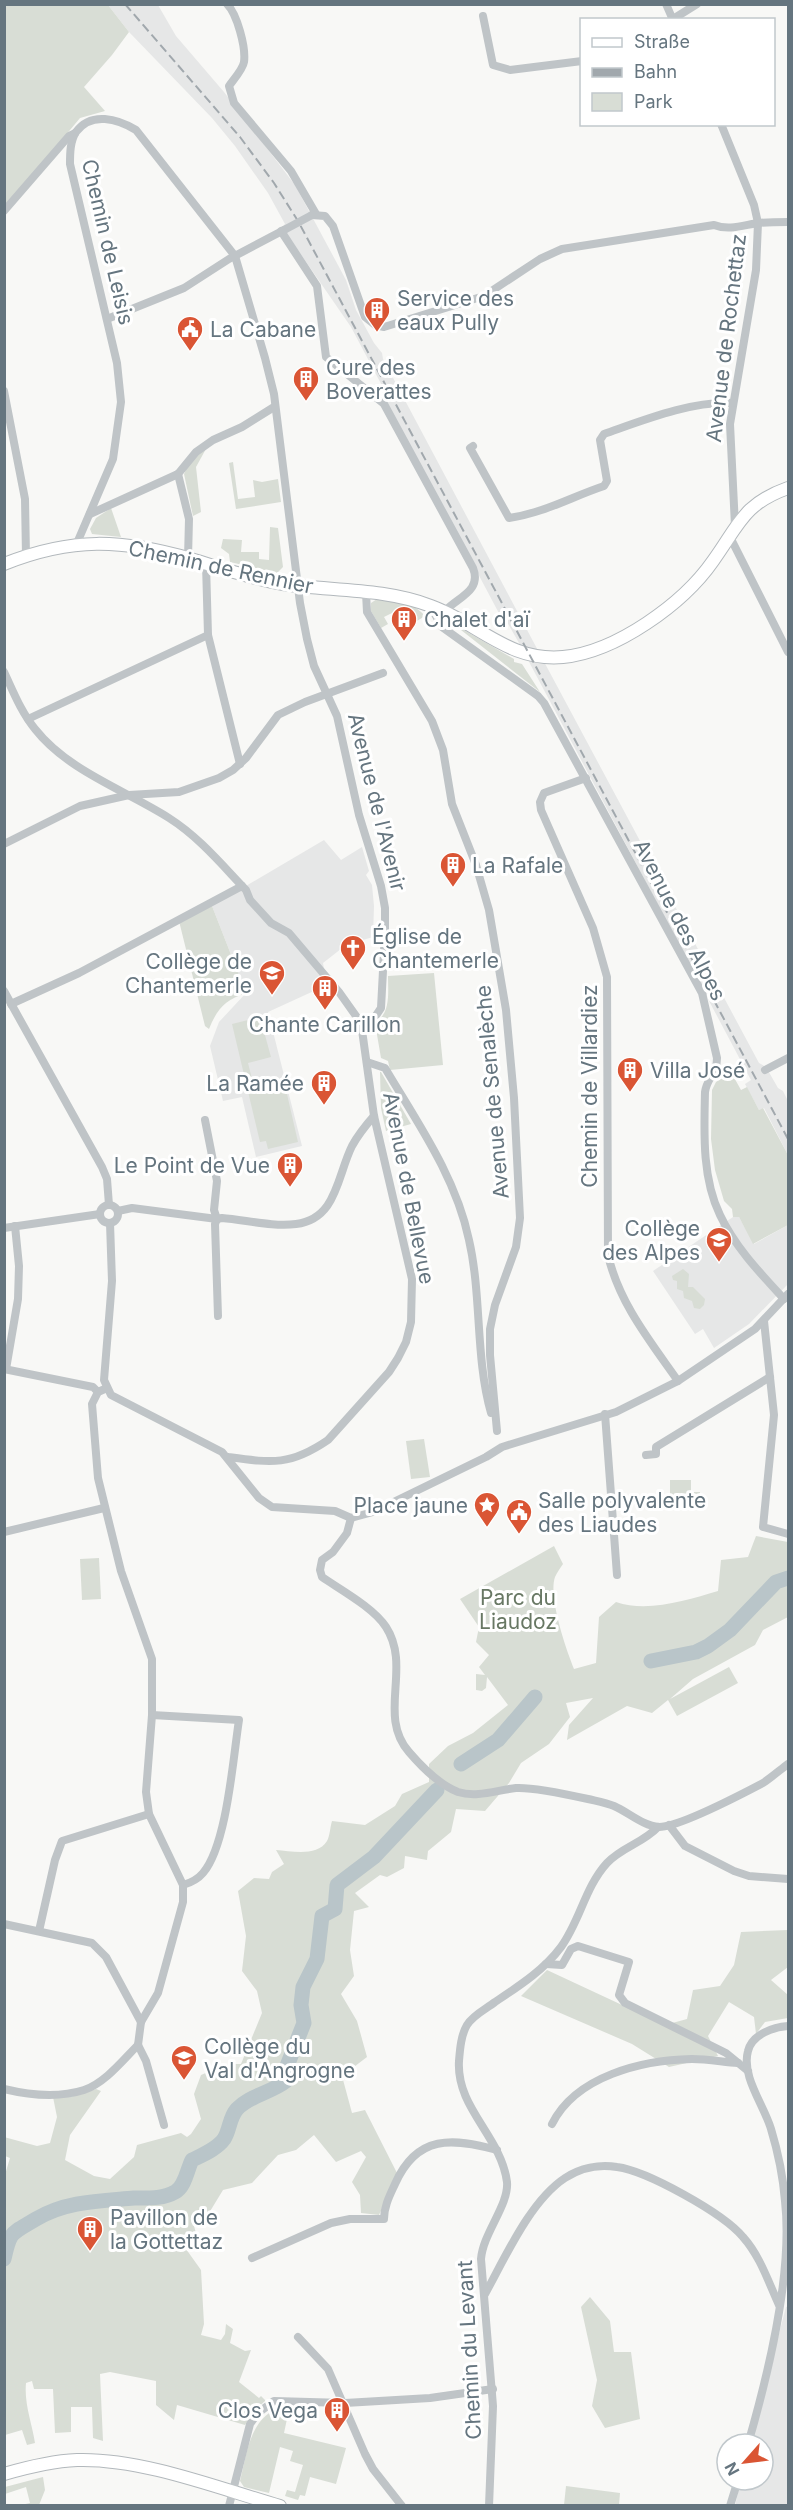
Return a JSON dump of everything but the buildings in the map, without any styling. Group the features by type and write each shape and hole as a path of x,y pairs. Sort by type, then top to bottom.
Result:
{"street":[{"path":"227,4 233,10 241,37 244,63 229,86 234,103 291,171 314,215"},
{"path":"666,4 673,18"},
{"path":"675,18 697,4"},
{"path":"483,16 493,65 510,70 580,61"},
{"name":"Chemin de Leisis","path":"77,543 113,459 120,417 120,396 117,363 70,164 70,148 75,133 86,124 110,118 136,130 235,256"},
{"name":"Avenue de Rochettaz","path":"722,126 752,199 758,223 756,270 730,423 732,531"},
{"path":"4,211 69,136 75,133"},
{"path":"107,319 176,292 235,256 314,215 325,216 333,226 365,317 375,325 384,327 484,296 540,259 562,249 714,225 720,228 789,222"},
{"path":"283,230 317,286 326,357 384,404 477,577 472,591 455,600 449,614 450,631"},
{"name":"Avenue de l'Avenir","path":"235,256 274,394 298,586 307,639 314,666 328,694 343,734 359,815 381,886 385,908 381,1008 375,1017 361,1023"},
{"path":"4,391 25,499 26,556"},
{"path":"473,447 470,448 509,518 536,514 570,497 604,486 607,481 600,440 604,435 684,410 721,402 734,403"},
{"path":"90,514 178,474 196,452 213,440 242,428 274,407"},
{"path":"178,474 189,519 188,558"},
{"name":"Chemin de Rennier","path":"4,564 77,543 131,546 188,558 268,581 406,598 430,605 449,614 516,652 547,658 565,657 587,652 625,635 660,615 700,577 751,507 771,494 789,488"},
{"path":"732,531 789,652"},
{"path":"206,564 208,635 240,764"},
{"name":"Avenue de Senalèche","path":"366,593 368,612 432,721 439,737 451,801 482,882 504,999 514,1098 520,1218 516,1247 495,1305 490,1329 497,1431"},
{"name":"Avenue des Alpes","path":"430,605 442,627 538,696 550,711 702,993 717,1058 717,1069 706,1085 705,1092 705,1145 711,1192 720,1215 749,1260 786,1296"},
{"path":"28,719 208,635"},
{"path":"4,672 36,730 61,754 169,818 194,836 242,886 250,900 271,923 289,933 333,985 361,1023"},
{"path":"4,844 80,806 129,795 179,792 219,778 240,764 278,715 383,673"},
{"name":"Chemin de Villardiez","path":"586,778 544,793 540,802 541,810 589,918 607,977 607,1237 614,1279 623,1300 678,1381"},
{"path":"11,1004 79,973 242,886"},
{"path":"4,991 102,1167 107,1179 109,1205"},
{"name":"Avenue de Bellevue","path":"228,1457 271,1463 289,1460 316,1448 328,1440 389,1372 406,1342 411,1322 412,1279 374,1116 361,1023"},
{"path":"765,1070 789,1058"},
{"path":"367,1062 385,1068 447,1177 461,1207 474,1266 483,1375 502,1447"},
{"path":"117,1211 132,1208 217,1219 294,1224 317,1217 327,1208 333,1196 352,1146 374,1116"},
{"path":"205,1120 217,1181 214,1210 217,1219 215,1224 218,1316"},
{"path":"109,1205 114,1206 117,1211 116,1220 110,1223 102,1220 100,1214 102,1208 109,1205"},
{"path":"4,1228 100,1214"},
{"path":"110,1223 112,1281 104,1380 107,1388 118,1400 214,1447 228,1457 259,1498 272,1507 335,1511 351,1518 373,1512 502,1447 627,1407 678,1381 764,1321 786,1296"},
{"path":"15,1226 20,1266 18,1299 5,1369 93,1387 98,1392"},
{"path":"764,1321 774,1415 763,1527 789,1534"},
{"path":"646,1455 656,1454 656,1447 770,1377"},
{"path":"107,1388 98,1392 92,1404 98,1478 123,1577 152,1659 152,1715 146,1792 149,1814 183,1886 183,1902 158,1993 141,2022 138,2045 146,2061 164,2125"},
{"path":"605,1414 617,1575"},
{"path":"4,1532 104,1508"},
{"path":"351,1518 347,1533 333,1552 322,1560 320,1570 322,1577 373,1612 385,1624 396,1647 398,1664 395,1722 402,1742 408,1752 435,1776 459,1792 483,1794 518,1788 587,1799 612,1805 658,1827 669,1825 764,1782 789,1764"},
{"path":"152,1715 239,1720 217,1845 203,1873 183,1886"},
{"path":"39,1931 52,1869 62,1841 149,1814"},
{"path":"669,1825 685,1846 734,1871 749,1876 789,1880"},
{"name":"Chemin du Levant","path":"489,2505 494,2423 493,2389 482,2279 482,2250 504,2198 507,2183 497,2150 460,2086 461,2042 470,2022 546,1964 562,1945 597,1874 617,1853 648,1838 658,1827"},
{"path":"4,1924 92,1943 106,1957 141,2022"},
{"path":"546,1964 562,1965 571,1949 578,1946 629,1962 619,1995 626,2003 726,2054 748,2071"},
{"path":"751,2432 784,2304 787,2227 783,2181 771,2129 748,2071 747,2060 750,2046 763,2034 774,2028 789,2026"},
{"path":"4,2089 30,2095 85,2090 103,2079 138,2045"},
{"path":"552,2124 559,2110 567,2102 595,2083 621,2070 652,2062 693,2059 738,2063 747,2060"},
{"path":"252,2258 331,2223 350,2219 384,2219 384,2210 398,2178 409,2160 425,2147 444,2141 461,2142 497,2150"},
{"path":"485,2294 520,2232 552,2189 578,2172 592,2167 614,2166 631,2169 648,2177 708,2208 724,2219 745,2239 760,2260 784,2304"},
{"path":"298,2337 328,2369 345,2403 355,2434 373,2469 402,2505"},
{"path":"229,2505 246,2432 255,2417 274,2401 345,2403 430,2397 493,2389"},
{"path":"4,2474 60,2462 109,2462 145,2468 280,2505"}],"shaded area":[{"path":"108,5 158,5 176,36 224,92 295,185 346,280 356,310 382,353 383,359 759,1063 766,1067 778,1088 783,1091 787,1099 788,1155 764,1108 759,1110 745,1084 751,1080 519,643 507,622 502,619 386,400 388,397 351,327 282,227 285,224 268,193 235,146 212,118 129,32"},
{"name":"Collège de Chantemerle","path":"324,840 341,860 362,847 369,871 366,875 372,885 373,937 346,945 323,963 327,985 268,1012 302,1146 256,1157 242,1097 223,1101 210,1046 219,1022 246,993 212,906"},
{"path":"733,1217 739,1217 754,1244 788,1225 788,1284 749,1324 714,1348 703,1329 695,1334 653,1271"},
{"path":"788,2306 788,2505 735,2506 738,2492 775,2492 775,2432 753,2432"}],"green space":[{"path":"5,5 108,5 129,32 84,87 105,111 80,118 5,208"},
{"path":"207,447 196,467 201,512 193,516 184,474 189,463"},
{"path":"233,462 238,499 255,497 253,480 262,482 278,479 281,502 236,509 229,463"},
{"path":"111,508 121,537 92,534 90,529 96,518"},
{"path":"270,527 278,528 283,567 277,573 230,562 229,554 221,548 223,539 242,540 241,552 259,552 259,559 269,560"},
{"path":"377,599 397,601 415,607 425,616 404,629 394,612 384,617 388,624 381,628 371,611 371,603"},
{"path":"461,630 514,659 514,662 522,664 540,692"},
{"path":"212,906 246,993 223,1006 209,1029 205,1026 179,921"},
{"path":"434,973 443,1065 390,1070 388,1061 381,1058 375,1023 384,1014 386,1008 388,976"},
{"path":"260,1017 271,1057 248,1063 254,1087 284,1081 298,1142 268,1149 266,1141 260,1142 232,1024"},
{"path":"380,1072 411,1124 386,1131 381,1108"},
{"path":"731,1072 741,1090 747,1087 759,1110 763,1108 788,1155 788,1225 753,1244 739,1217 733,1217 732,1209 724,1201 715,1170 711,1139 712,1090 716,1082"},
{"path":"683,1269 689,1274 688,1287 693,1287 705,1299 700,1309 694,1308 692,1301 684,1298 683,1291 677,1289 677,1281 673,1280 672,1276"},
{"path":"424,1439 430,1477 411,1479 406,1441"},
{"path":"670,1480 691,1480 691,1492 700,1492 700,1502 670,1502"},
{"name":"Parc du Liaudoz","path":"756,1536 788,1542 788,1617 763,1630 755,1645 693,1679 670,1699 729,1667 738,1683 677,1716 668,1700 652,1713 627,1706 567,1740 569,1725 593,1698 566,1703 570,1717 549,1744 521,1763 509,1783 485,1811 456,1809 451,1832 428,1851 427,1860 405,1856 404,1868 387,1877 380,1875 355,1893 369,1907 354,1911 350,1950 354,1976 341,1994 357,2021 367,2057 342,2076 352,2113 365,2110 397,2173 379,2215 361,2213 360,2195 352,2182 366,2157 361,2151 336,2162 314,2135 296,2150 278,2155 252,2183 223,2190 209,2213 193,2222 198,2241 186,2249 201,2270 204,2324 201,2335 221,2340 225,2334 226,2324 233,2329 230,2343 245,2351 251,2350 239,2382 265,2400 253,2412 245,2425 177,2405 174,2420 156,2405 156,2381 110,2372 100,2374 103,2441 93,2438 92,2407 71,2407 71,2432 55,2433 53,2389 34,2389 32,2381 26,2383 26,2391 35,2443 27,2445 22,2430 5,2435 4,2178 10,2158 5,2156 4,2137 37,2146 50,2143 57,2117 53,2097 70,2097 96,2089 101,2091 70,2135 65,2160 94,2176 110,2179 134,2157 137,2145 181,2133 187,2137 191,2134 201,2119 194,2094 201,2075 227,2064 241,2064 262,2013 257,1991 242,1971 246,1936 238,1891 254,1878 269,1879 272,1872 284,1864 276,1850 304,1852 317,1849 327,1841 332,1821 365,1825 395,1806 402,1794 429,1782 429,1764 448,1746 473,1733 508,1705 487,1677 486,1688 482,1691 476,1690 476,1674 485,1675 479,1667 489,1655 476,1642 479,1627 460,1599 554,1546 563,1564 555,1577 553,1586 556,1610 574,1669 596,1663 599,1617 616,1602 654,1606 718,1591 721,1560 748,1557"},
{"path":"99,1558 101,1599 82,1600 80,1559"},
{"path":"788,1930 788,1967 771,1980 788,1995 788,2018 765,2022 756,2034 754,2017 729,2002 708,2036 718,2056 669,2067 632,2044 521,1996 547,1970 665,2025 687,2019 693,1990 720,1986 734,1965 741,1932"},
{"path":"590,2297 610,2321 614,2352 631,2352 640,2419 605,2428 592,2406 597,2380 581,2307"},
{"path":"290,2405 284,2433 346,2448 336,2484 310,2477 305,2496 300,2495 298,2500 285,2496 287,2490 295,2492 303,2465 290,2461 293,2451 280,2447 269,2493 244,2487 240,2481 252,2435 257,2425 273,2410"},
{"path":"43,2477 45,2490 39,2505 21,2505 30,2503 26,2487 5,2494 5,2487"},
{"path":"566,2486 620,2493 619,2505 564,2505"}],"waterway":[{"path":"651,1661 696,1652 708,1646 730,1630 776,1582 788,1578"},
{"path":"461,1764 498,1740 535,1697"},
{"path":"4,2259 13,2234 47,2213 71,2205 96,2201 155,2198 175,2192 183,2182 192,2160 213,2149 224,2139 232,2116 237,2109 248,2100 286,2081 287,2066 304,2023 301,2005 303,1987 317,1959 322,1916 335,1909 337,1885 374,1857 437,1790"}],"railway":[{"path":"125,4 240,137 274,183 298,221 788,1139"}],"place":[{"name":"Service des eaux Pully","path":"377,333"},
{"name":"La Cabane","path":"190,352"},
{"name":"Cure des Boverattes","path":"306,402"},
{"name":"Chalet d'aï","path":"404,642"},
{"name":"La Rafale","path":"453,888"},
{"name":"Église de Chantemerle","path":"353,971"},
{"name":"Collège de Chantemerle","path":"272,996"},
{"name":"Chante Carillon","path":"325,1011"},
{"name":"Villa José","path":"630,1093"},
{"name":"La Ramée","path":"324,1106"},
{"name":"Le Point de Vue","path":"290,1188"},
{"name":"Collège des Alpes","path":"719,1263"},
{"name":"Place jaune","path":"487,1528"},
{"name":"Salle polyvalente des Liaudes","path":"519,1535"},
{"name":"Collège du Val d'Angrogne","path":"184,2081"},
{"name":"Pavillon de la Gottettaz","path":"90,2252"},
{"name":"Clos Vega","path":"337,2433"}]}
